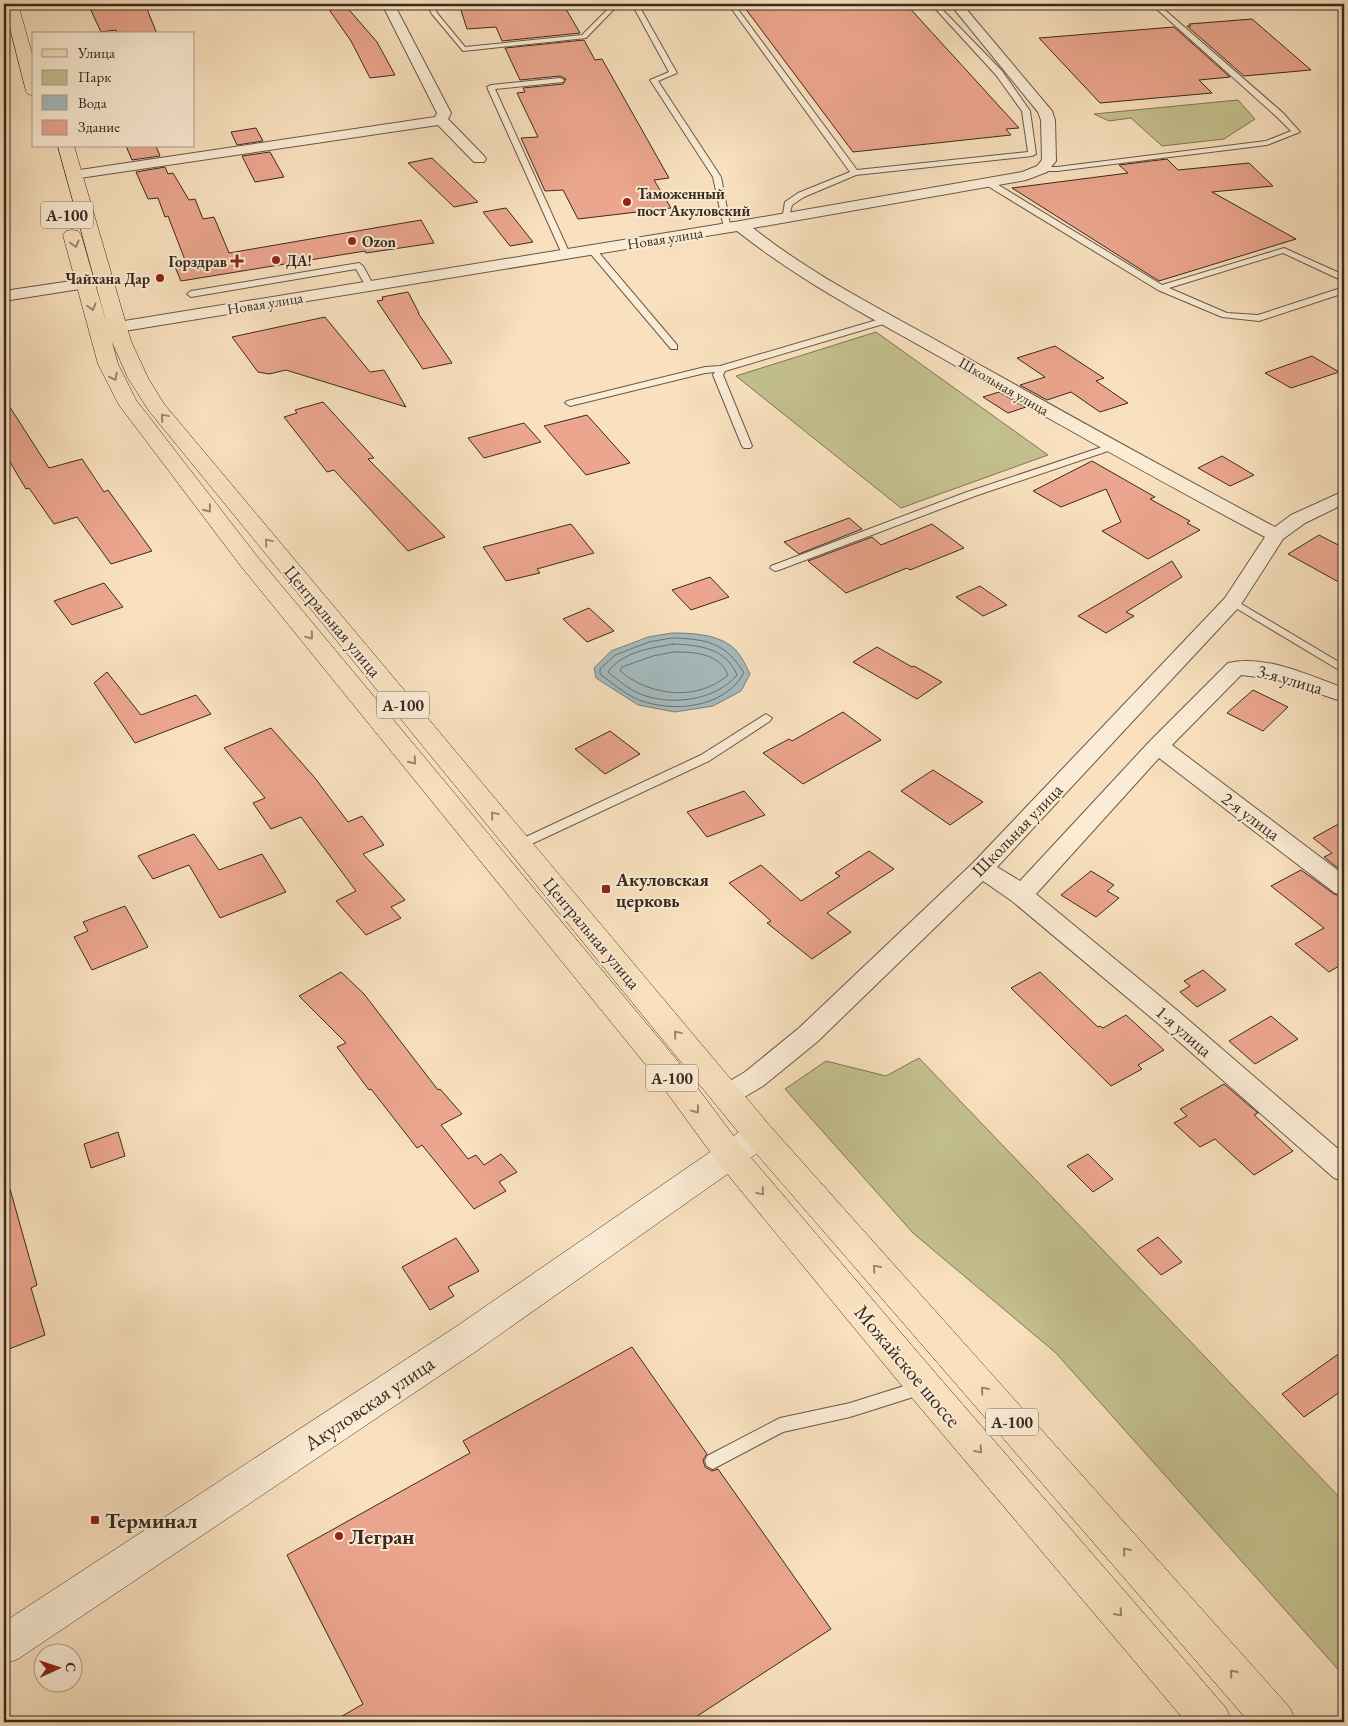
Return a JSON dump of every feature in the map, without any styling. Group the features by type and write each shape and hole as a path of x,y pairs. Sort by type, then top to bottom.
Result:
{"main road":[{"path":"11,4 32,83"},
{"name":"Центральная улица","path":"66,148 62,177 105,281 127,356 156,407 727,1095"},
{"name":"Центральная улица","path":"68,218 108,364 126,401 255,568 612,1003"},
{"name":"Можайское шоссе","path":"612,1003 665,1067 730,1155 925,1387 1212,1722"},
{"name":"А-100","path":"727,1095 759,1135 1276,1722"}],"street":[{"path":"388,4 444,113 441,120"},
{"path":"956,4 1045,111 1048,120 1049,160 1042,169"},
{"path":"441,120 479,159"},
{"path":"62,177 441,120"},
{"name":"Новая улица","path":"118,327 734,227 1026,176 1042,169"},
{"name":"Школьная улица","path":"734,227 825,285 1111,447 1276,535"},
{"path":"4,296 105,281"},
{"name":"Школьная улица","path":"727,1095 754,1079 808,1035 980,869 1233,602 1276,535 1298,519 1344,497"},
{"name":"3-я улица","path":"1235,668 1255,667 1284,674 1344,695"},
{"path":"1021,895 1158,746 1235,668"},
{"name":"2-я улица","path":"1158,746 1344,887"},
{"name":"1-я улица","path":"980,869 1004,882 1021,895 1170,1018 1344,1170"},
{"name":"Акуловская улица","path":"4,1645 466,1339 759,1135"}],"lane":[{"path":"430,4 434,13 463,49 584,37 616,4"},
{"path":"631,4 636,5 673,73 654,80 717,177 734,227"},
{"path":"731,4 855,173"},
{"path":"785,218 788,204 801,195 855,173 1032,154 1026,111 999,73 934,4"},
{"path":"1042,169 1057,169 1267,143 1296,132 1280,115 1154,4"},
{"path":"560,80 491,87 566,254"},
{"path":"989,182 1161,288 1225,315 1259,318 1344,290"},
{"path":"592,250 674,347"},
{"path":"1161,288 1284,250 1344,278"},
{"path":"191,294 359,266 370,286"},
{"path":"570,403 706,370 721,369 736,363 887,320"},
{"path":"721,369 718,375 747,446"},
{"path":"775,568 971,494 1111,447"},
{"path":"1233,602 1344,670"},
{"path":"519,845 705,758 766,718"},
{"path":"713,1461 780,1425 850,1410 925,1387"}],"green space":[{"path":"1238,100 1255,119 1224,139 1162,146 1131,118 1109,121 1094,114"},
{"path":"876,332 1048,455 901,508 736,376"},
{"path":"919,1058 1344,1502 1344,1676 1056,1353 913,1233 785,1089 826,1061 886,1076"}],"water":[{"path":"672,633 710,636 724,641 734,648 742,658 750,674 741,691 713,706 675,712 638,705 596,678 594,668 611,651 648,637"}],"building":[{"path":"88,4 145,4 156,32 116,32 116,30 101,32"},
{"path":"339,4 344,4 377,42 395,75 370,78 351,41 330,11"},
{"path":"459,4 563,4 580,33 502,41 496,27 467,29"},
{"path":"742,4 906,4 1019,128 1006,129 1011,135 853,152"},
{"path":"1252,19 1311,70 1244,76 1187,26 1191,26 1189,24"},
{"path":"1174,27 1230,77 1199,80 1212,93 1100,103 1039,38"},
{"path":"584,40 595,60 602,59 669,178 654,180 671,208 578,219 563,190 545,191 521,138 538,137 517,93 525,92 523,88 563,84 566,79 560,76 520,80 505,48"},
{"path":"256,128 263,141 237,145 231,132"},
{"path":"127,148 157,148 160,156 132,160"},
{"path":"270,152 284,177 255,182 242,156"},
{"path":"432,158 478,202 454,207 408,163"},
{"path":"1167,159 1178,170 1249,163 1273,186 1212,192 1296,239 1159,281 1012,188 1128,173 1119,165"},
{"path":"165,167 168,174 173,173 189,200 195,199 203,219 214,217 229,253 421,220 434,243 366,253 365,251 181,281 173,262 185,260 168,216 165,217 158,198 148,199 136,172"},
{"path":"506,208 533,242 510,246 483,212"},
{"path":"408,292 418,313 452,363 423,369 377,301 383,300 382,297"},
{"path":"325,317 370,372 384,370 406,407 286,370 269,374 258,372 232,337"},
{"path":"1055,346 1104,378 1096,381 1128,403 1100,412 1071,392 1047,400 1020,385 1045,377 1017,358"},
{"path":"1312,356 1339,372 1291,388 1265,373"},
{"path":"999,392 1026,407 1008,413 983,397"},
{"path":"4,398 49,468 82,459 104,492 108,490 152,551 111,564 77,517 54,524 29,488 26,489 4,452"},
{"path":"323,402 374,458 368,459 445,537 408,551 334,470 327,472 284,417 297,413 295,410"},
{"path":"587,415 630,463 586,475 544,426"},
{"path":"524,423 541,442 484,458 468,438"},
{"path":"1222,456 1254,475 1230,486 1198,468"},
{"path":"1092,461 1155,497 1150,499 1190,521 1187,523 1200,530 1148,559 1102,531 1121,522 1106,489 1061,507 1033,491"},
{"path":"849,518 862,529 799,554 784,542"},
{"path":"571,524 594,553 537,569 540,573 506,581 483,547"},
{"path":"932,524 964,548 910,570 907,568 846,593 808,561 872,537 881,545"},
{"path":"1319,535 1344,548 1344,585 1288,554"},
{"path":"1172,561 1182,577 1126,612 1134,616 1106,633 1078,616"},
{"path":"710,577 729,597 691,610 672,590"},
{"path":"104,583 123,607 72,625 54,601"},
{"path":"980,586 1007,605 983,616 956,597"},
{"path":"589,608 614,631 587,642 563,619"},
{"path":"877,647 942,682 917,699 853,662"},
{"path":"107,672 141,715 196,695 211,714 135,743 94,683"},
{"path":"1253,690 1288,707 1263,731 1227,713"},
{"path":"843,712 881,740 803,784 763,753 789,739 792,741"},
{"path":"271,728 315,778 348,822 362,816 384,845 363,854 405,900 391,907 401,918 366,935 336,901 356,891 301,817 271,829 253,803 265,798 224,748"},
{"path":"610,731 640,754 605,774 575,749"},
{"path":"933,770 983,802 950,825 901,791"},
{"path":"744,791 765,815 707,837 687,812"},
{"path":"1344,821 1344,873 1324,857 1332,853 1313,838"},
{"path":"194,834 219,870 262,854 286,892 220,918 189,865 153,879 138,856"},
{"path":"869,851 894,869 827,913 851,932 812,959 767,923 771,921 729,883 761,865 801,901 840,876 835,873"},
{"path":"1301,870 1334,894 1344,897 1344,963 1329,972 1295,944 1324,928 1271,886"},
{"path":"1091,871 1114,885 1107,891 1119,898 1096,917 1061,895"},
{"path":"125,906 148,947 92,970 74,937 88,931 83,922"},
{"path":"1203,970 1226,990 1197,1007 1180,992 1190,986 1184,981"},
{"path":"341,972 364,994 438,1090 440,1089 462,1114 441,1125 468,1159 476,1155 484,1165 501,1154 517,1172 499,1182 506,1191 474,1209 422,1145 417,1148 371,1089 369,1090 337,1047 346,1043 299,996"},
{"path":"1040,972 1098,1027 1103,1028 1126,1015 1164,1050 1138,1065 1142,1069 1111,1086 1011,988"},
{"path":"1271,1016 1298,1039 1255,1064 1229,1041"},
{"path":"1224,1084 1258,1113 1254,1115 1293,1151 1254,1175 1215,1139 1200,1147 1174,1123 1187,1116 1180,1109"},
{"path":"118,1132 125,1156 91,1168 84,1144"},
{"path":"1088,1154 1113,1179 1093,1192 1067,1166"},
{"path":"10,1189 37,1285 31,1288 45,1335 4,1351 4,1190"},
{"path":"1158,1237 1182,1262 1161,1275 1137,1250"},
{"path":"456,1238 479,1271 448,1287 454,1296 430,1310 402,1267"},
{"path":"632,1347 707,1454 703,1460 705,1467 712,1471 718,1469 831,1629 688,1722 332,1722 363,1704 287,1555 470,1453 463,1441"},
{"path":"1344,1350 1344,1389 1304,1417 1282,1394"}],"place":[{"name":"Таможенный пост Акуловский","path":"627,202"},
{"name":"Ozon","path":"352,241"},
{"name":"ДА!","path":"276,260"},
{"name":"Горздрав","path":"237,261"},
{"name":"Чайхана Дар","path":"160,278"},
{"name":"Акуловская церковь","path":"606,889"},
{"name":"Терминал","path":"95,1520"},
{"name":"Легран","path":"339,1536"}]}
